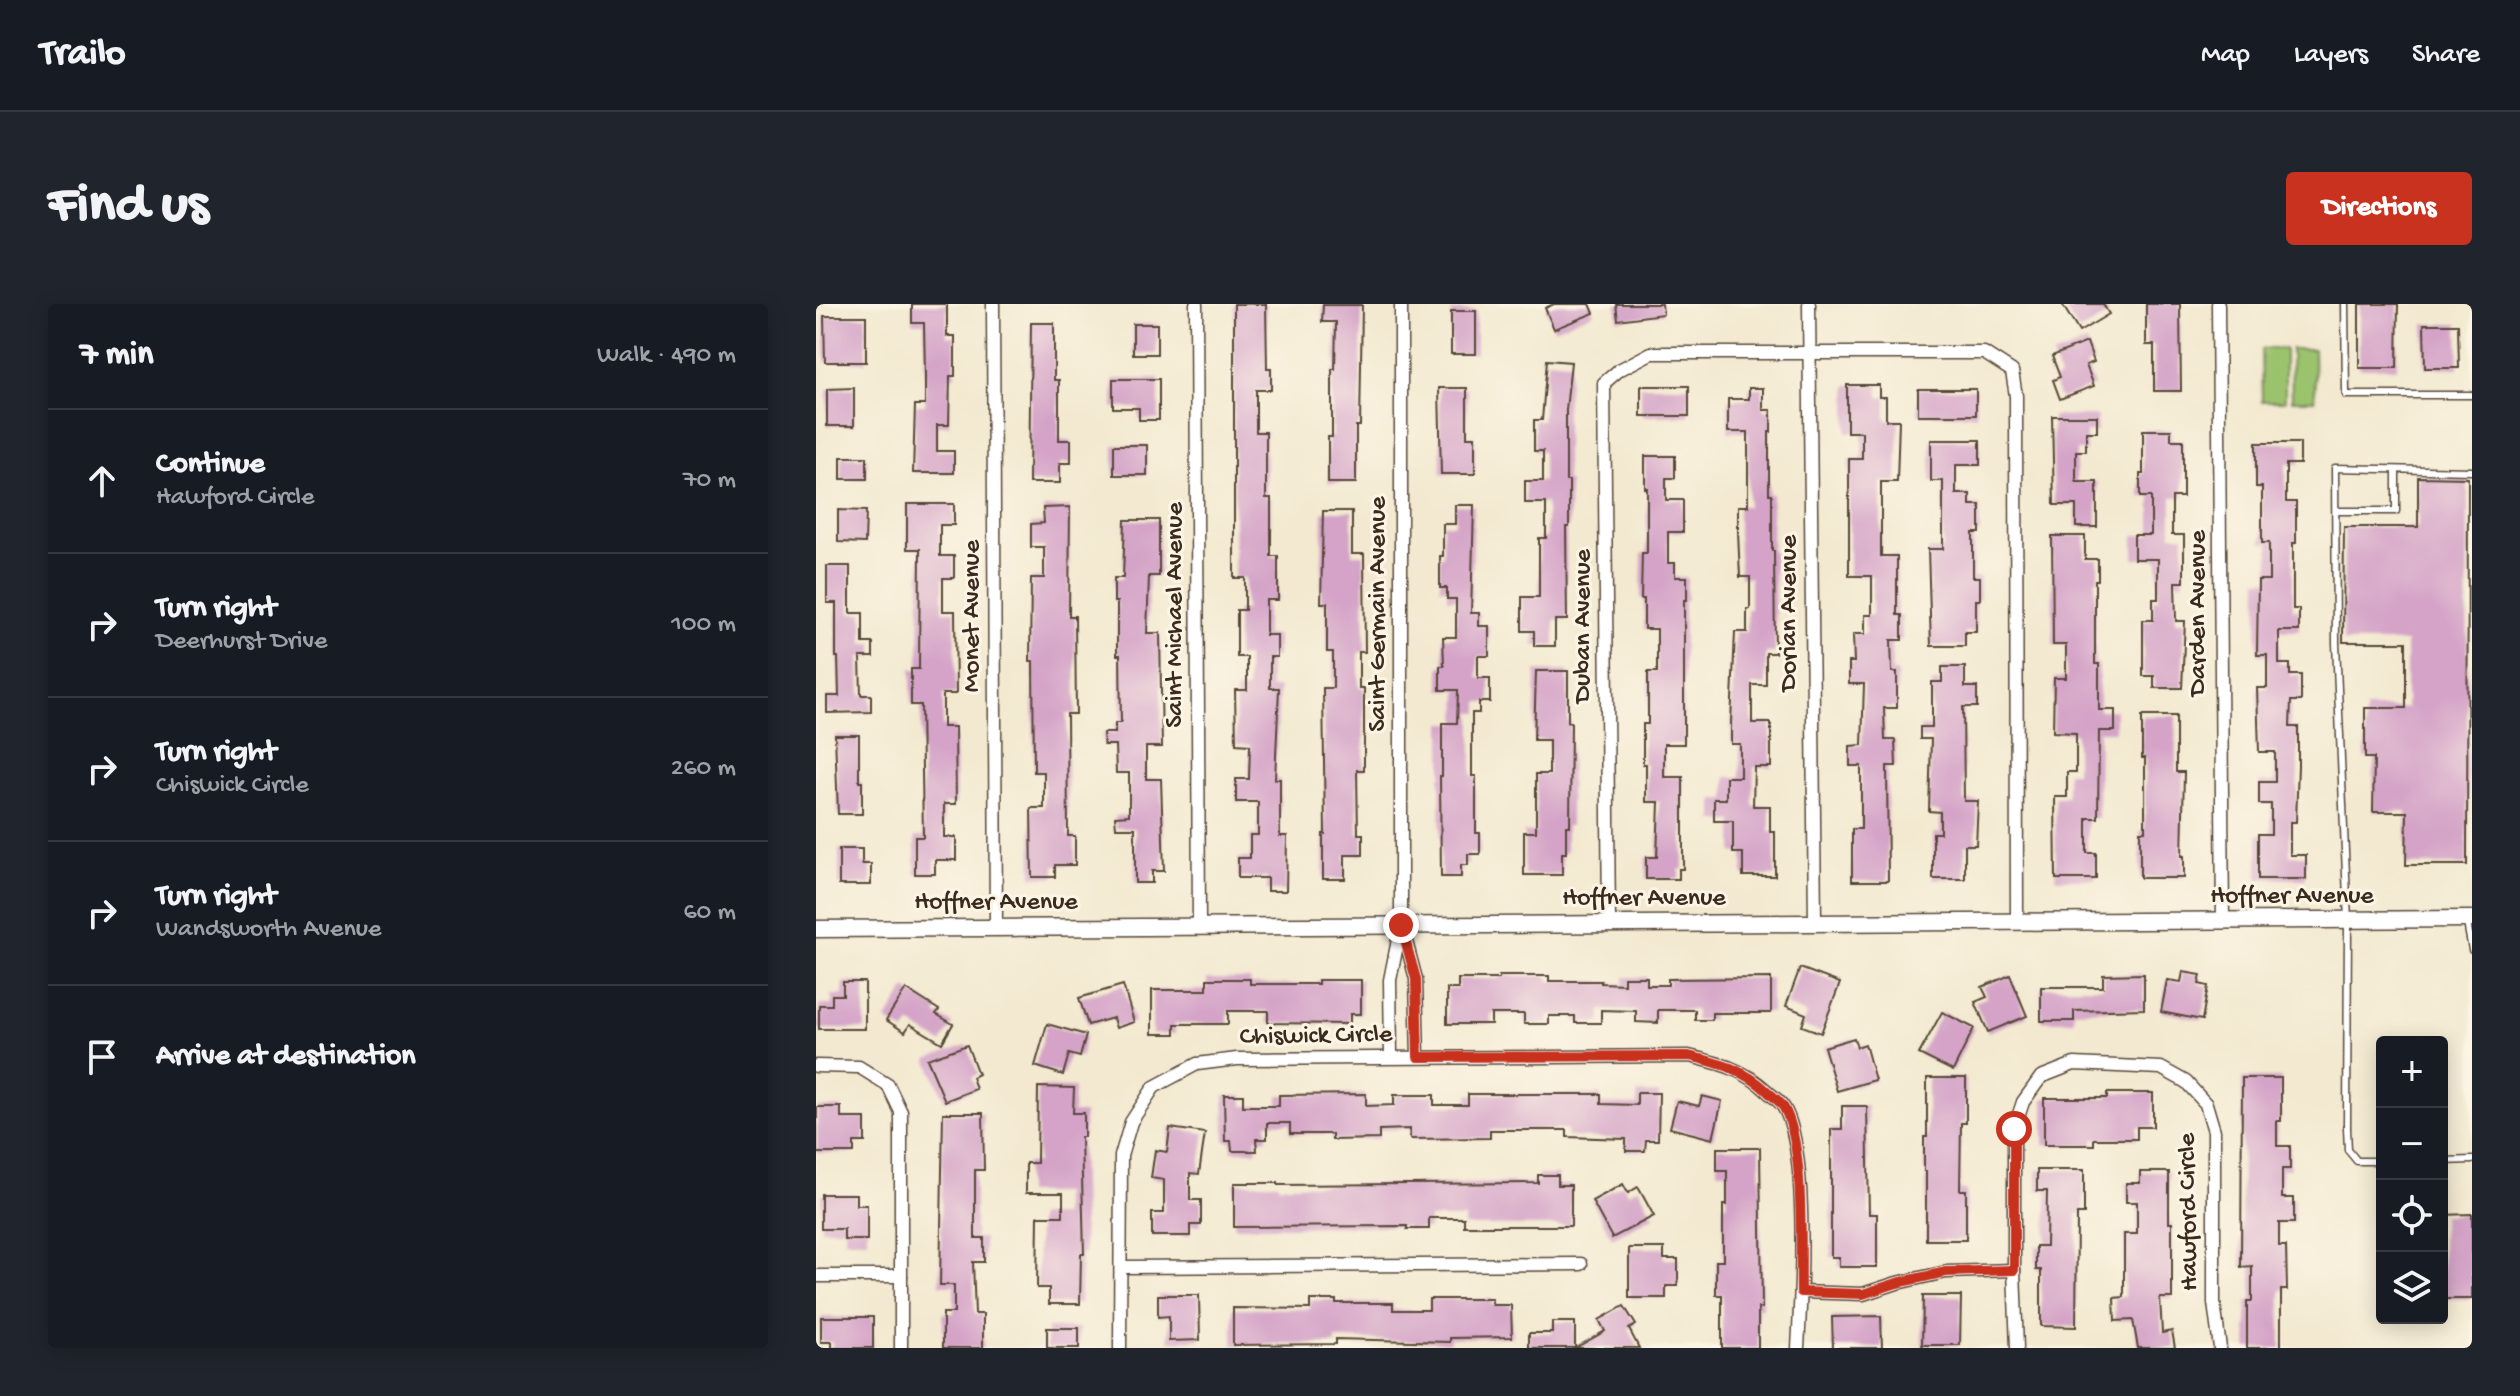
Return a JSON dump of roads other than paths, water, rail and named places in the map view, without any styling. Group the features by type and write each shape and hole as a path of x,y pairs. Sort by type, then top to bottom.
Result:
{"main road":[{"name":"Hoffner Avenue","path":"816,929 2469,919"}],"street":[{"name":"Monet Avenue","path":"993,304 996,927"},
{"name":"Saint Michael Avenue","path":"1196,304 1199,926"},
{"name":"Saint Germain Avenue","path":"1401,304 1401,925"},
{"name":"Dorian Avenue","path":"1809,304 1815,923"},
{"name":"Darden Avenue","path":"2218,304 2223,922"},
{"name":"Duban Avenue","path":"1609,923 1604,383 1619,370 1651,353 1809,354"},
{"path":"1809,354 1984,353 2012,371 2016,396 2017,923"},
{"path":"1391,1057 1390,980 1401,925"},
{"path":"1401,925 1416,979 1418,1057"},
{"name":"Chiswick Circle","path":"1120,1348 1121,1156 1131,1122 1154,1087 1197,1064 1237,1059 1689,1056 1726,1065 1754,1078 1783,1106 1792,1125 1798,1177 1801,1292 1798,1348"},
{"name":"Hawford Circle","path":"2017,1348 2014,1129 2023,1102 2041,1077 2074,1064 2161,1068 2186,1082 2206,1104 2214,1131 2214,1303 2220,1348"},
{"path":"816,1066 859,1067 888,1085 901,1112 901,1348"},
{"path":"1121,1267 1581,1264"},
{"path":"1801,1292 1863,1294 1946,1272 2014,1270"},
{"path":"816,1276 901,1276"}],"lane":[{"path":"2345,304 2346,395 2472,395"},
{"path":"2376,1161 2357,1161 2348,1150 2348,921 2336,643 2335,468 2472,471"},
{"path":"2336,511 2396,511 2396,470"},
{"path":"2469,919 2472,950"},
{"path":"2448,1161 2472,1160"}]}
